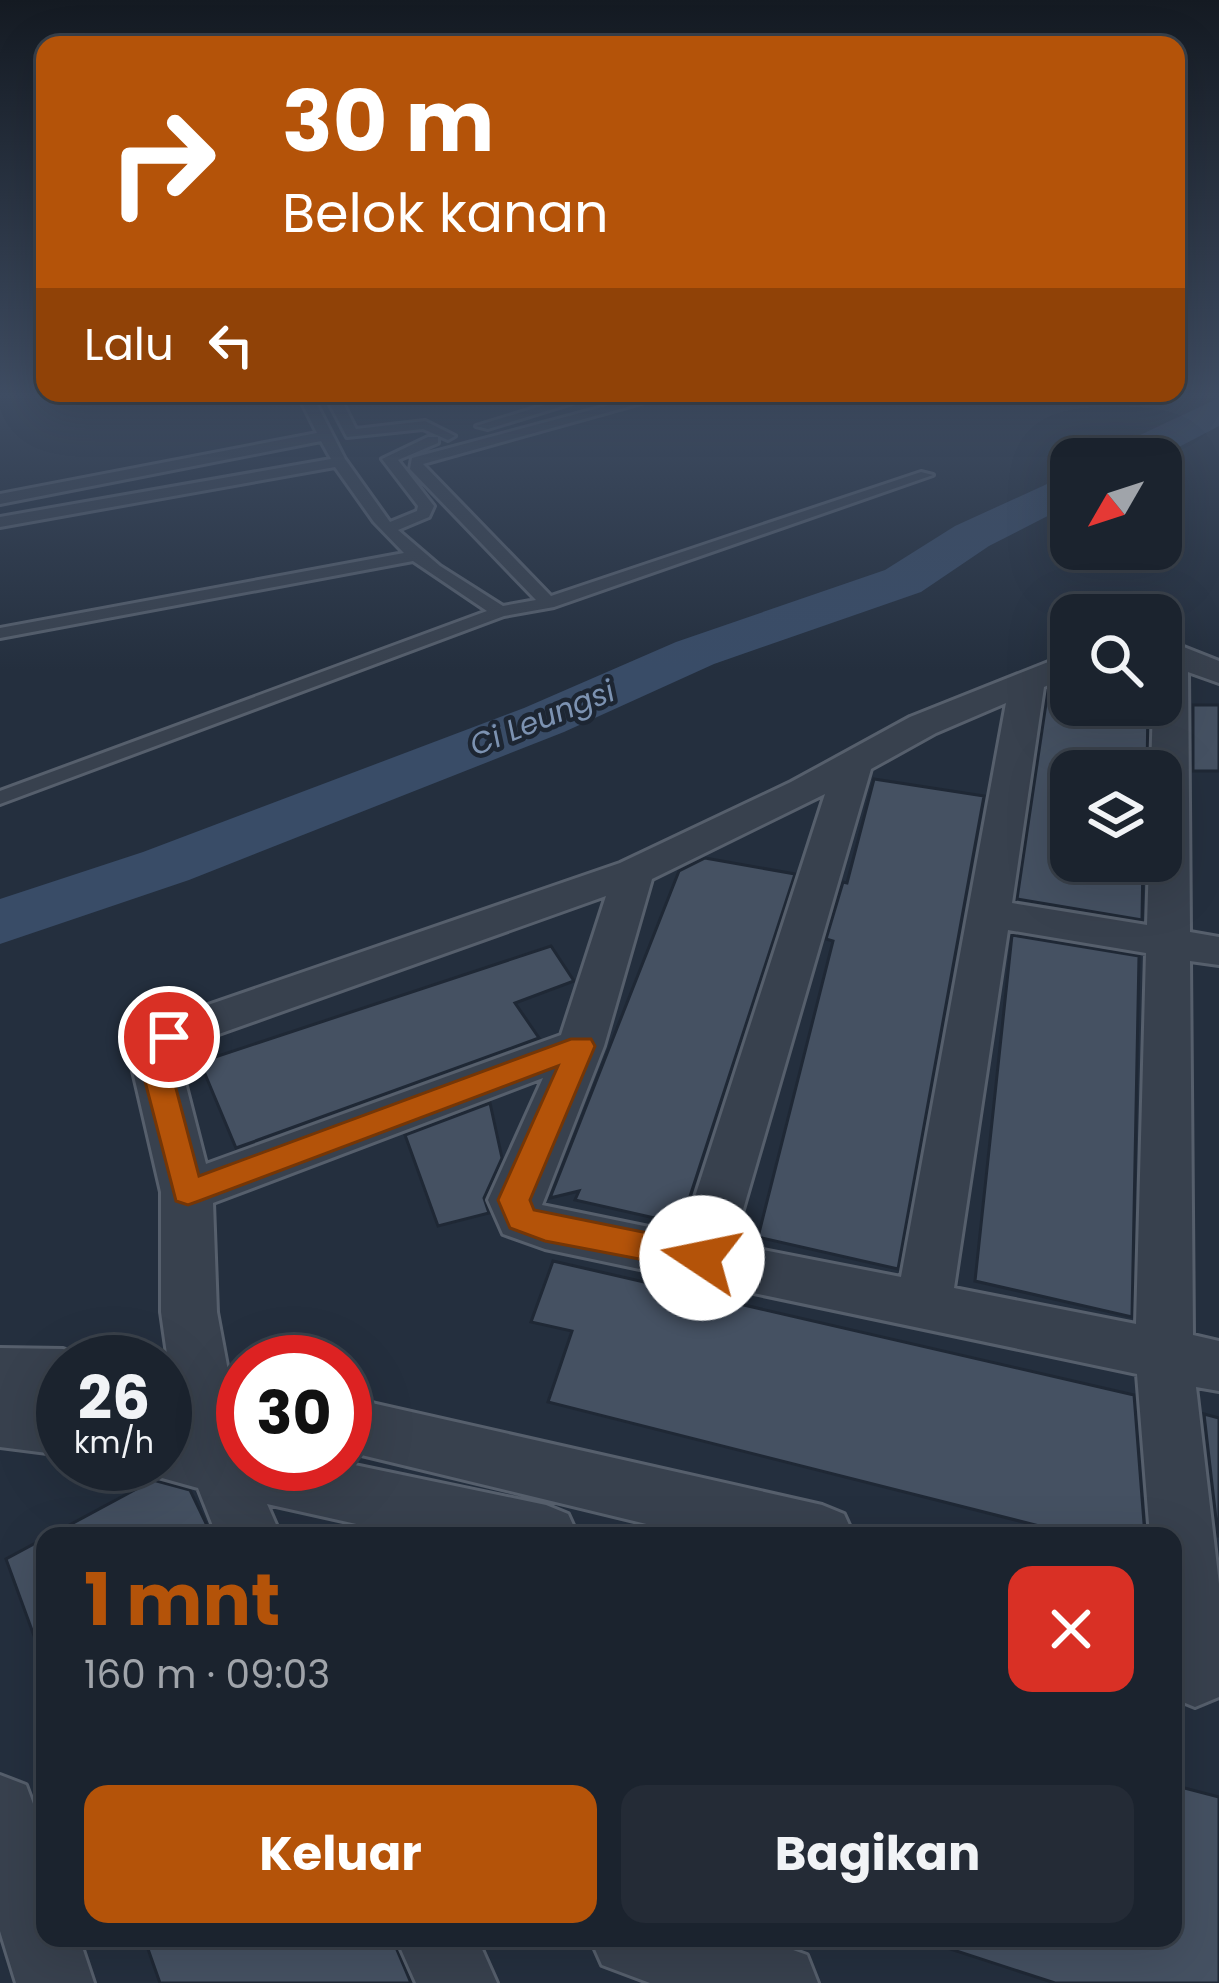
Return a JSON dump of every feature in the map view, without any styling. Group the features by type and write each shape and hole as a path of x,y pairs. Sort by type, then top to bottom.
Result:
{"street":[{"path":"1182,658 1219,673"},
{"path":"242,1527 193,1461 203,1392 189,1312 188,1192 154,1058 156,1047 169,1037 634,872 853,765 923,725 1050,674"},
{"path":"924,1304 1028,685"},
{"path":"1167,726 1168,945 1191,1359 1178,1527"},
{"path":"702,1258 853,765"},
{"path":"634,872 581,1046 514,1200 522,1219 545,1228 1191,1359"},
{"path":"989,914 1219,952"},
{"path":"188,1192 581,1046"},
{"path":"0,1374 36,1375"},
{"path":"0,1420 36,1425"},
{"path":"372,1430 784,1527"},
{"path":"193,1461 504,1527"},
{"path":"1182,1560 1195,1649"},
{"path":"0,1811 11,1895 36,1945"},
{"path":"37,1947 55,1983"},
{"path":"440,1947 458,1983"},
{"path":"659,1947 779,1983"}],"lane":[{"path":"0,499 69,486"},
{"path":"0,522 205,486"},
{"path":"356,486 415,556 500,612"},
{"path":"388,528 424,514 426,506 410,486"},
{"path":"434,486 548,603"},
{"path":"0,798 500,612 548,603 895,486"},
{"path":"0,633 415,556"}],"building":[{"path":"1048,690 1050,726 1148,726 1147,750 1050,750 1050,882 1143,882 1142,920 1017,899"},
{"path":"1193,705 1219,705 1219,771 1193,771"},
{"path":"874,779 984,796 898,1269 758,1237 833,941 826,939 843,882 847,883"},
{"path":"705,858 795,874 681,1224 575,1200 579,1191 550,1198 679,871"},
{"path":"1012,935 1139,956 1132,1317 975,1281"},
{"path":"551,946 574,981 515,1003 539,1038 236,1148 200,1062"},
{"path":"490,1103 502,1158 484,1198 489,1213 438,1226 405,1135"},
{"path":"553,1261 1134,1395 1144,1527 1043,1527 548,1402 572,1331 531,1322"},
{"path":"1204,1414 1219,1418 1219,1536 1218,1536"},
{"path":"133,1491 190,1491 208,1527 66,1527"},
{"path":"36,1543 36,1641 6,1559"},
{"path":"1182,1787 1219,1797 1219,1983 1055,1983 944,1947 1182,1947"},
{"path":"396,1947 411,1983 160,1983 148,1949"}],"waterway":[{"name":"Ci Leungsi","path":"0,922 166,866 544,720 695,653 903,581 972,536 1050,497"}],"route":[{"path":"169,1037 156,1047 154,1058 188,1192 581,1046 514,1200 522,1219 545,1228 702,1258"}]}
